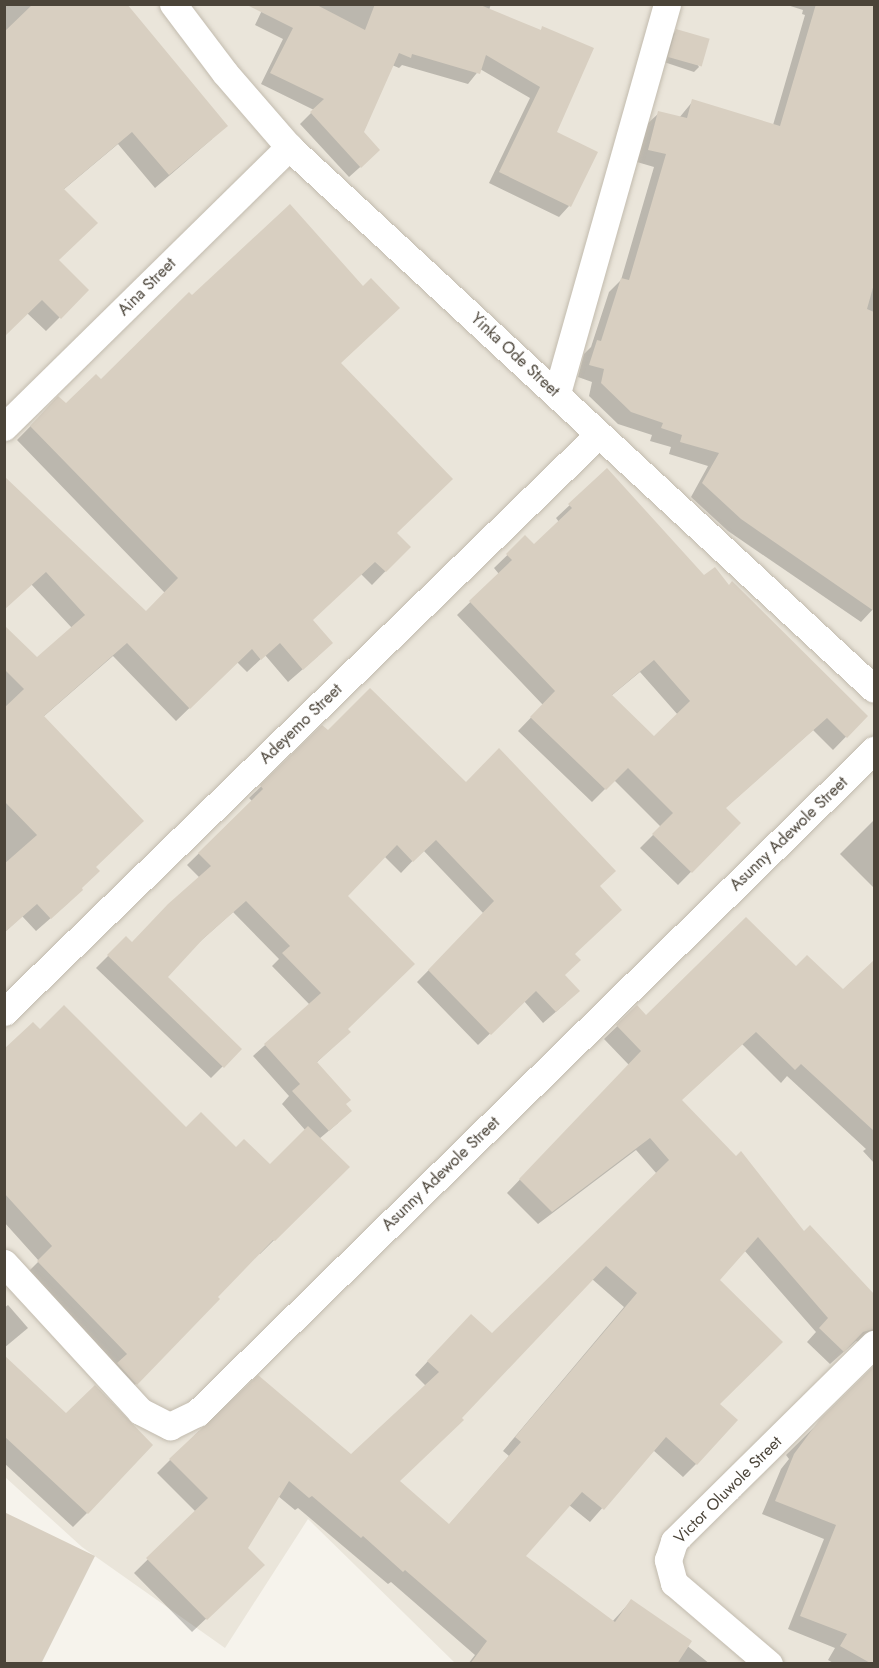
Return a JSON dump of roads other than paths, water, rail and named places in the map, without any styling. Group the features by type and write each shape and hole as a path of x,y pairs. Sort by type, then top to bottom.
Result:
{"street":[{"path":"556,393 666,4"},
{"name":"Yinka Ode Street","path":"176,6 225,72 289,147 874,689"},
{"name":"Aina Street","path":"4,427 289,147"},
{"name":"Adeyemo Street","path":"4,1012 598,435"},
{"name":"Asunny Adewole Street","path":"4,1263 140,1411 170,1426 197,1413 874,750"},
{"name":"Victor Oluwole Street","path":"769,1664 674,1583 668,1560 674,1541 874,1344"}]}
